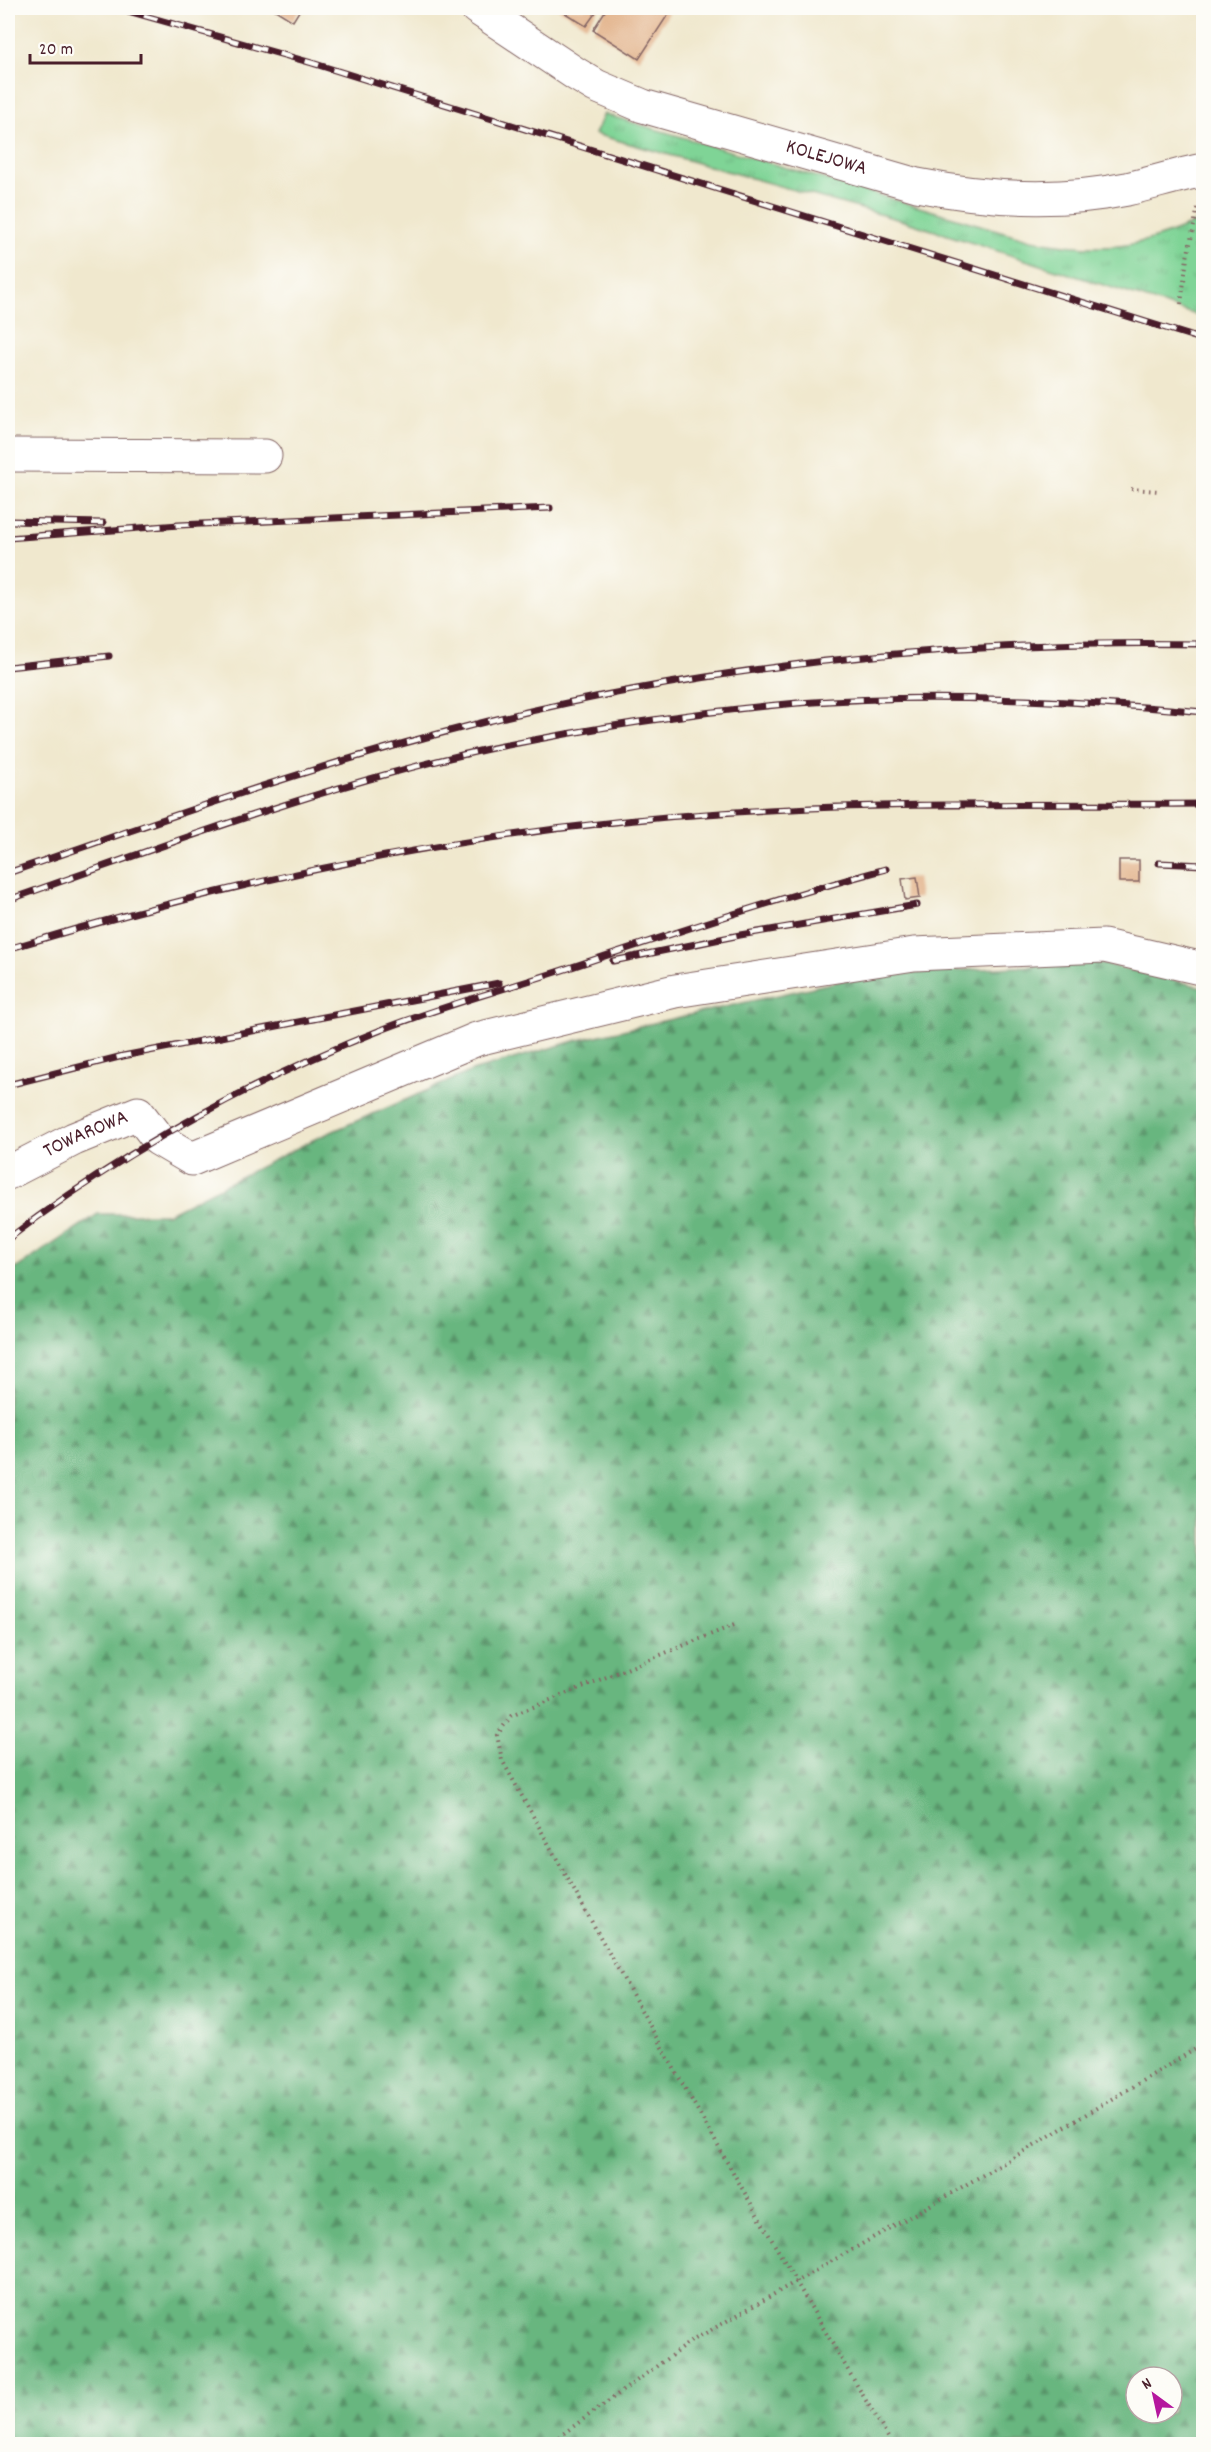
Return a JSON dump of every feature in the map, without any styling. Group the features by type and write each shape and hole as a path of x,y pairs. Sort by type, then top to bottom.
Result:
{"street":[{"name":"KOLEJOWA","path":"477,8 576,75 634,103 672,116 917,185 992,197 1051,197 1128,189 1203,170"},
{"path":"8,455 265,456"},
{"name":"TOWAROWA","path":"8,1173 74,1139 138,1113 158,1139 192,1159 477,1039 675,991 914,954 1104,946 1203,969"}],"path":[{"path":"1181,304 1187,258 1199,202"},
{"path":"1131,489 1159,491"},
{"path":"734,1625 511,1716 497,1735 502,1760 641,2012 795,2283 892,2445"},
{"path":"549,2445 690,2342 1014,2157 1203,2044"}],"green space":[{"path":"604,114 1031,240 1079,247 1119,246 1158,237 1203,219 1203,317 904,221 595,134"},
{"path":"1096,962 1203,987 1203,2444 8,2444 8,1274 98,1214 167,1214 315,1139 472,1071 574,1041 862,976"}],"building":[{"path":"272,8 301,8 293,21"},
{"path":"557,8 599,8 586,26"},
{"path":"607,8 661,8 669,13 639,59 593,30"},
{"path":"1119,860 1139,860 1139,882 1119,882"},
{"path":"917,877 920,898 905,900 902,879"}],"railway":[{"path":"117,8 312,63 1204,340"},
{"path":"8,538 179,525 550,508"},
{"path":"8,521 103,523"},
{"path":"8,873 235,795 407,742 556,705 647,687 832,660 924,652 1017,646 1204,644"},
{"path":"8,667 109,656"},
{"path":"8,900 246,817 366,780 488,749 603,728 681,716 798,703 899,698 1052,701 1204,712"},
{"path":"8,949 187,899 277,878 367,859 550,830 642,819 794,809 969,805 1204,804"},
{"path":"1159,863 1204,865"},
{"path":"8,1239 95,1177 187,1122 283,1072 332,1050 454,1004 731,915 886,869"},
{"path":"613,961 740,935 917,905"},
{"path":"8,1085 123,1056 499,983"}]}
